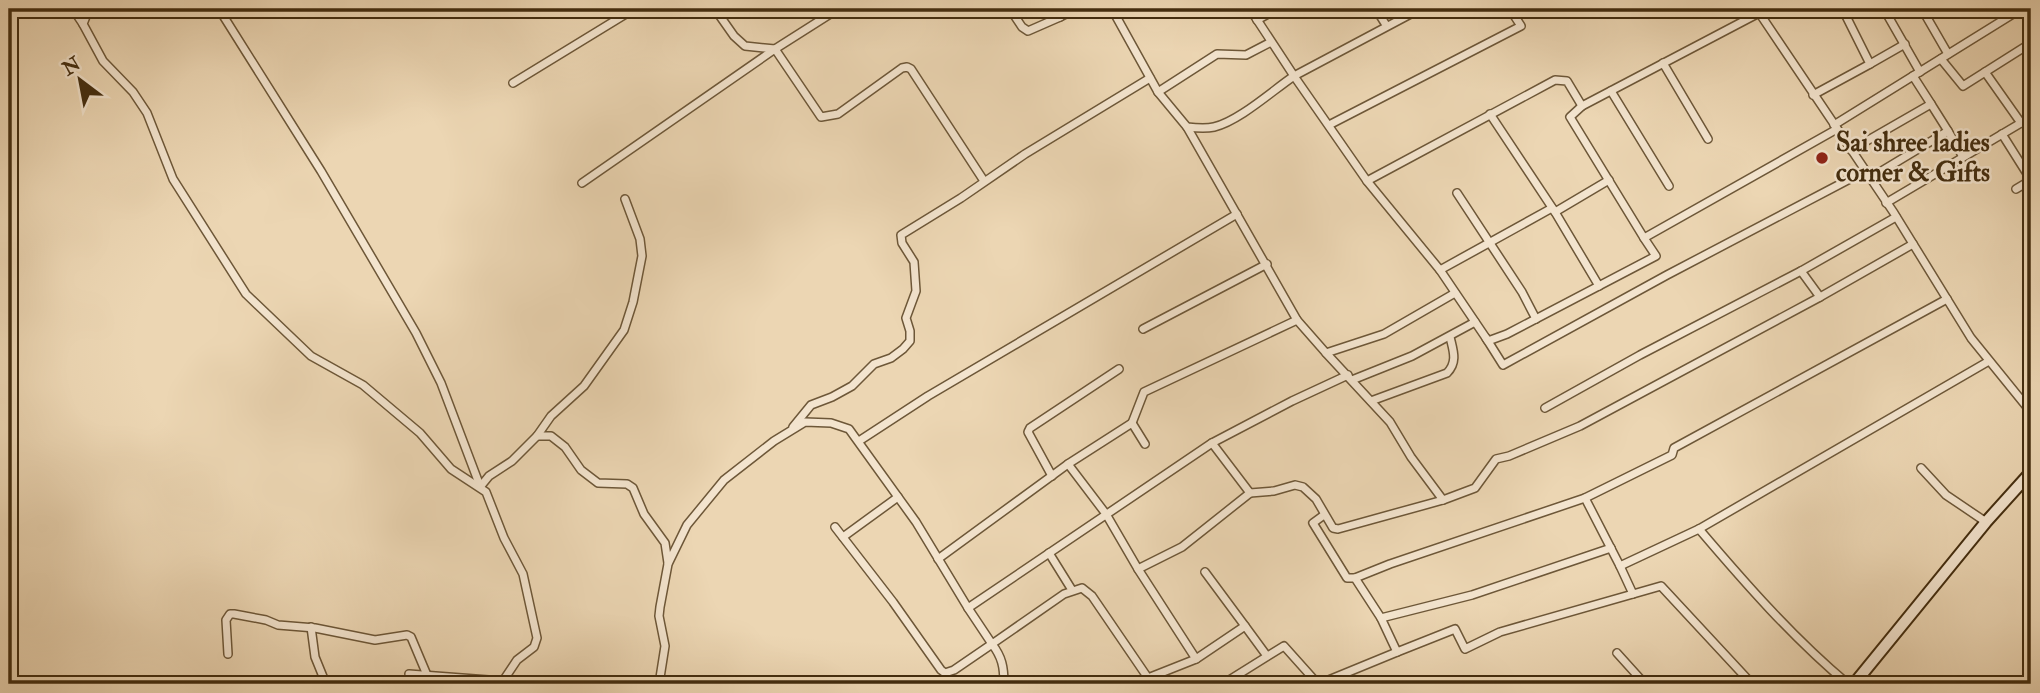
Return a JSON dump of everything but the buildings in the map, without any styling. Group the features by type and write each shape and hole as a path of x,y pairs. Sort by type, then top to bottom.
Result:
{"street":[{"path":"74,9 103,61 133,92 147,113 173,179 246,294 302,348 329,367 363,385 420,433 451,469 480,487 489,497 504,538 523,573 537,638 534,647 517,660 502,683 409,674"},
{"path":"83,24 89,9"},
{"path":"219,9 321,171 416,332 441,383 480,487"},
{"path":"513,83 634,9"},
{"path":"715,9 734,37 745,46 775,49"},
{"path":"582,183 775,49 838,9"},
{"path":"1010,9 1022,27 1028,31 1075,9"},
{"path":"1054,9 1060,17"},
{"path":"1112,9 1158,92 1187,127 1297,320 1390,422 1411,457 1443,500"},
{"path":"1250,9 1367,181 1440,270 1503,365 1667,275 1867,175 1948,131"},
{"path":"1257,20 1277,9"},
{"path":"1376,9 1386,25"},
{"path":"1187,127 1200,129 1217,126 1237,116 1294,76 1420,9"},
{"path":"1329,125 1521,26 1512,12 1525,9"},
{"path":"1858,9 1846,16 1871,64"},
{"path":"1884,9 1905,44 1931,104 1963,157"},
{"path":"1922,9 1948,54"},
{"path":"1644,238 1835,127 2022,9"},
{"path":"1486,338 1488,341 1507,334 1656,256 1570,117 1582,106 1758,11 1896,216 1971,338 2031,412"},
{"path":"1158,92 1217,54 1246,55 1271,42"},
{"path":"1941,59 1963,86 2031,43"},
{"path":"1813,95 1905,44"},
{"path":"775,49 821,117 838,114 902,68 911,69 984,181"},
{"path":"1662,64 1708,138"},
{"path":"1985,72 2021,123"},
{"path":"788,432 811,405 852,386 874,364 891,358 910,341 906,318 915,298 914,262 902,243 901,235 1150,78"},
{"path":"1367,181 1555,80 1567,81 1582,106"},
{"path":"1611,91 1669,186"},
{"path":"1851,150 1931,104"},
{"path":"1490,114 1599,286"},
{"path":"1886,203 2031,118"},
{"path":"2002,134 2031,180 2016,189"},
{"path":"1440,270 1609,180"},
{"path":"1457,193 1522,292 1536,319"},
{"path":"480,487 489,476 512,461 537,436 551,416 584,386 624,330 633,302 642,256 640,239 625,199"},
{"path":"859,441 928,396 1237,214"},
{"path":"1545,408 1801,271 1896,216"},
{"path":"1138,569 1182,547 1250,493 1274,491 1295,485 1303,487 1316,499 1333,527 1343,529 1475,488 1496,459 1580,426 1913,244"},
{"path":"1143,330 1267,264"},
{"path":"1801,271 1819,297"},
{"path":"1326,353 1384,334 1455,293"},
{"path":"1324,514 1313,523 1347,579 1355,578 1585,498 1672,455 1674,448 1947,299"},
{"path":"938,559 1068,464 1132,423 1144,393 1297,320"},
{"path":"968,608 1212,443 1292,401 1412,356 1475,322"},
{"path":"1371,401 1447,373 1452,367 1454,355 1450,337"},
{"path":"1620,566 1699,529 1989,361"},
{"path":"1052,476 1028,432 1030,428 1119,369"},
{"path":"659,684 665,646 659,616 660,607 668,564 687,525 724,480 788,432 810,421 846,427 859,441 1000,655 1004,668 1004,684"},
{"path":"1132,423 1145,444"},
{"path":"537,436 551,436 565,447 581,470 598,483 627,484 633,488 644,513 665,543 668,564"},
{"path":"1212,443 1250,493"},
{"path":"1068,464 1106,514 1196,659"},
{"path":"1921,468 1946,495 1986,522"},
{"path":"1854,684 1867,672 1986,522 2031,472"},
{"path":"843,537 898,497"},
{"path":"1585,498 1633,594"},
{"path":"835,527 945,673 954,670 1072,590 1082,588 1092,596 1148,678 1196,659 1245,626"},
{"path":"1699,529 1733,570 1816,658 1848,684"},
{"path":"1381,618 1472,595 1611,548"},
{"path":"1049,553 1072,590"},
{"path":"1205,572 1267,656"},
{"path":"1355,578 1381,618 1397,652"},
{"path":"1223,684 1283,646 1318,684 1455,629 1465,649 1500,632 1661,586 1752,684"},
{"path":"228,654 226,620 230,614 266,620 278,625 311,627 375,640 407,635 411,637 427,675"},
{"path":"311,627 315,657 326,684"},
{"path":"1617,653 1645,684"},
{"path":"1865,684 1867,672"}],"place":[{"name":"Sai shree ladies corner & Gifts","path":"1822,158"}]}
